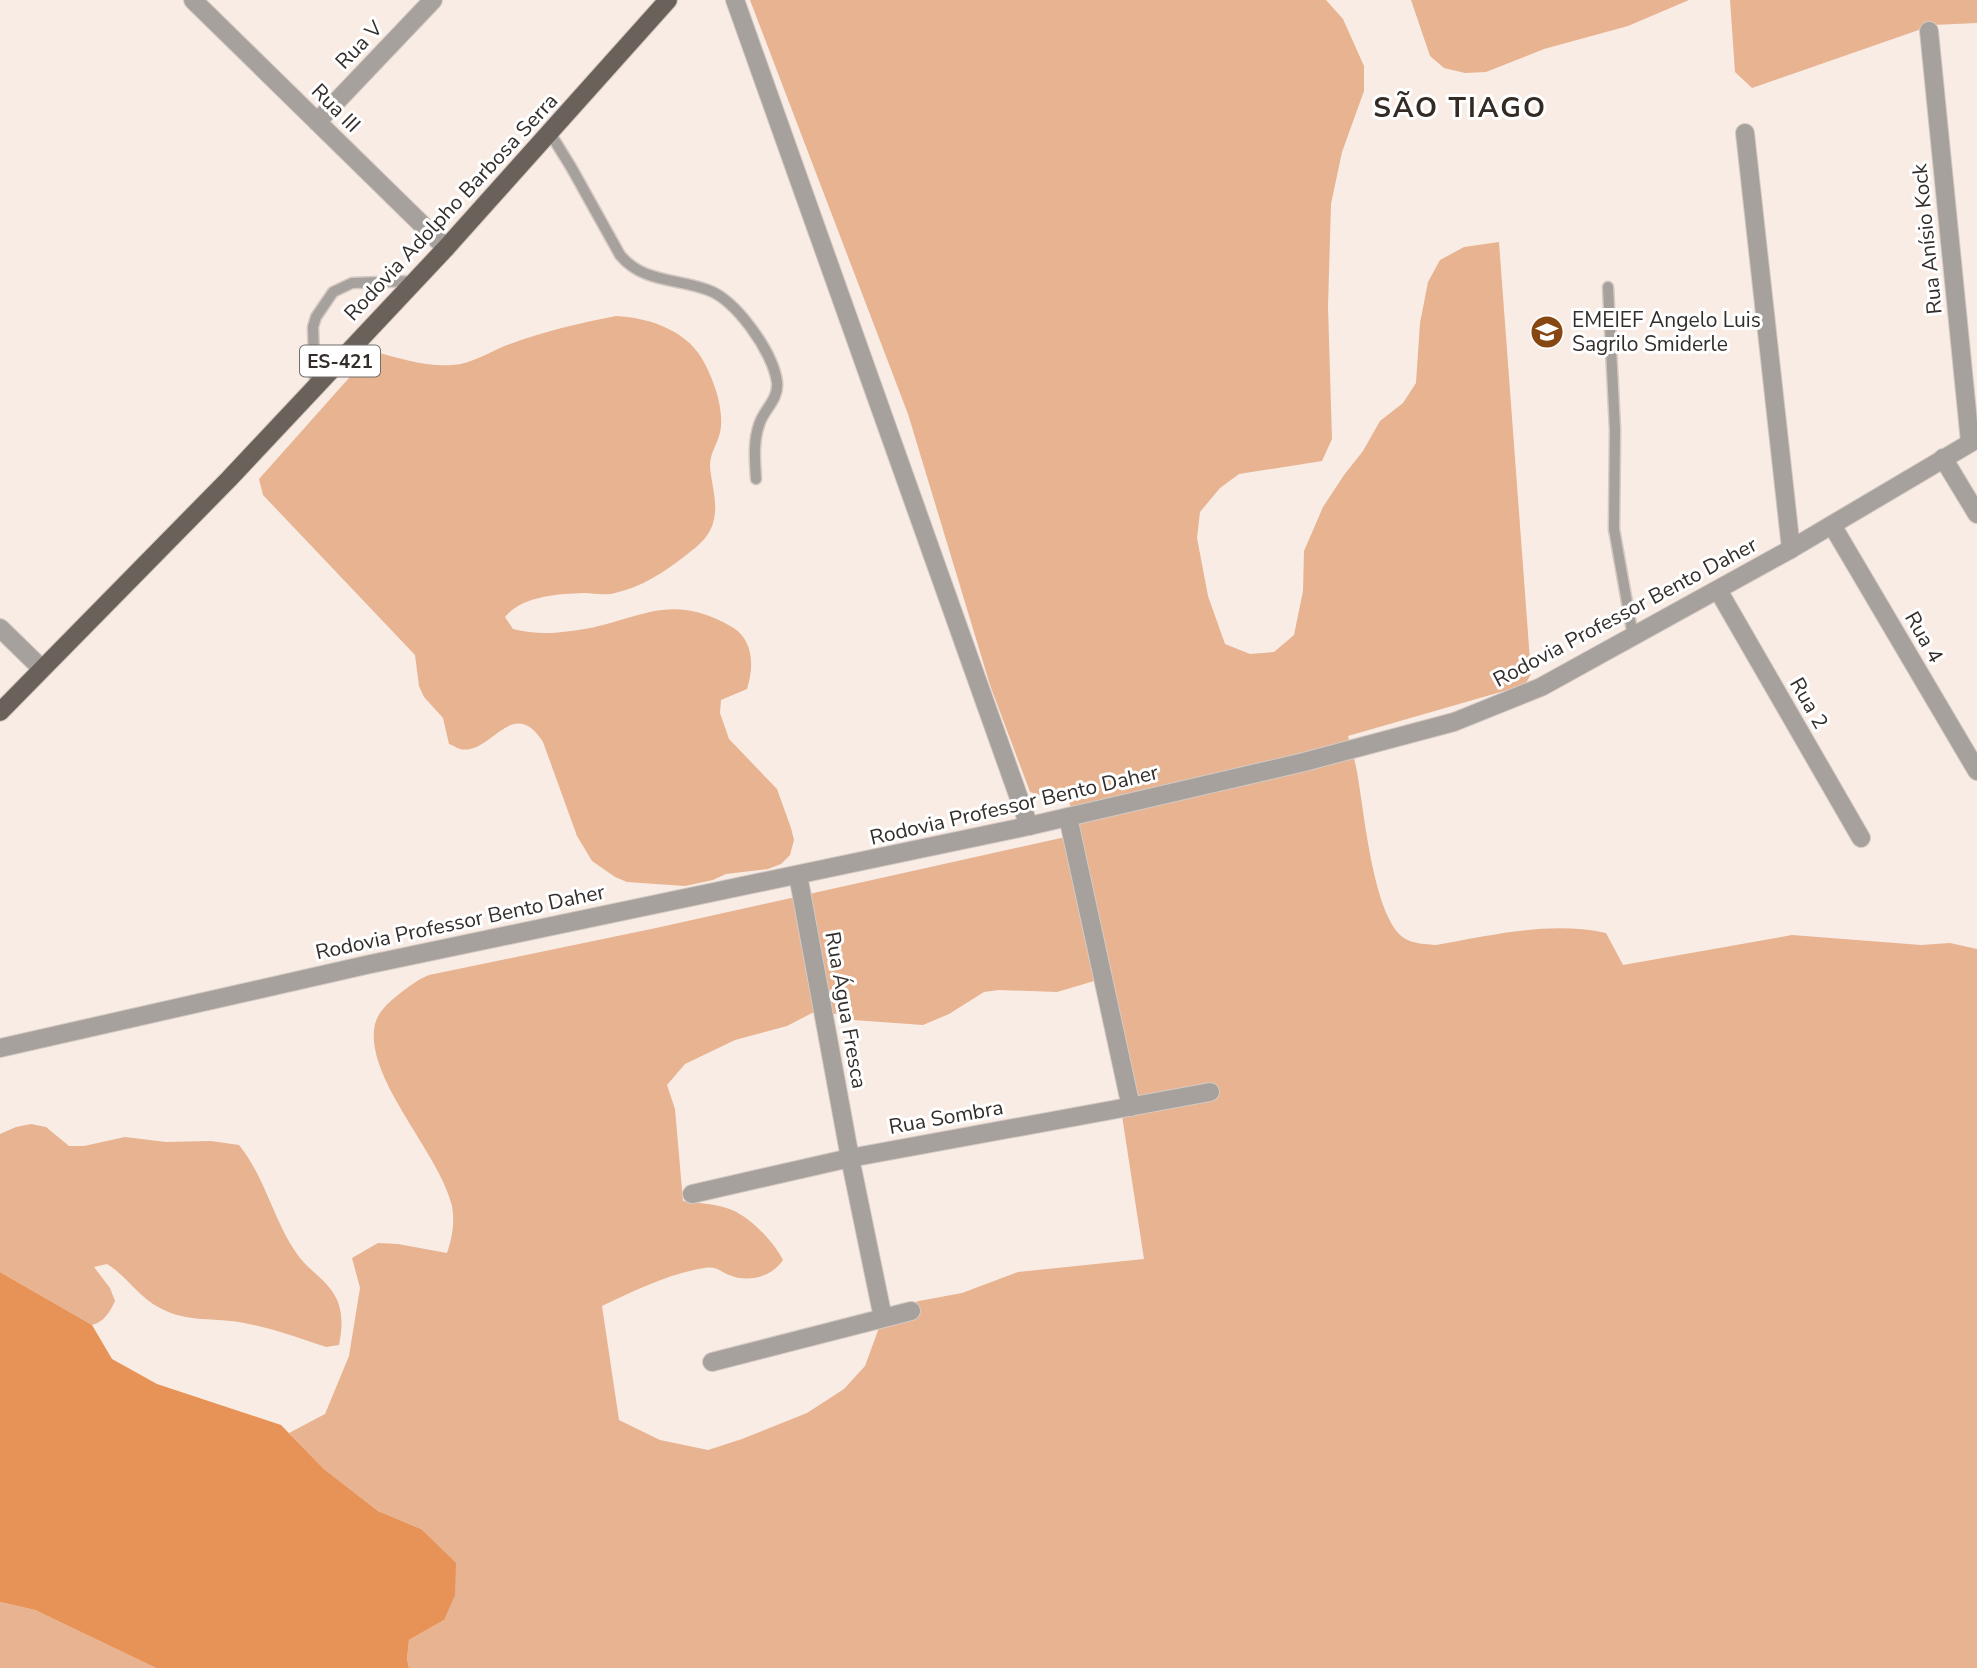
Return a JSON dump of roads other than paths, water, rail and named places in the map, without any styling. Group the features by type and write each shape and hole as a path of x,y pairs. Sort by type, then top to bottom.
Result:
{"main road":[{"name":"Rodovia Adolpho Barbosa Serra","path":"0,712 229,479 446,248 668,0"}],"street":[{"name":"Rua V","path":"317,122 433,0"},
{"path":"735,0 1030,826"},
{"name":"Rua III","path":"196,1 446,248"},
{"name":"Rua Anísio Kock","path":"1929,30 1974,440"},
{"path":"1745,133 1791,549"},
{"name":"Rodovia Professor Bento Daher","path":"0,1048 366,965 1030,826 1304,762 1454,722 1541,687 1791,549 1974,440"},
{"path":"1943,458 1977,514"},
{"name":"Rua 4","path":"1832,525 1974,760"},
{"name":"Rua 2","path":"1718,590 1861,838"},
{"path":"0,628 41,668"},
{"path":"1068,817 1131,1107"},
{"name":"Rua Água Fresca","path":"798,875 850,1158 883,1318"},
{"name":"Rua Sombra","path":"692,1194 850,1158 1210,1092"},
{"path":"712,1362 912,1311"}],"lane":[{"path":"550,134 620,256 629,266 643,274 709,290 724,299 756,333 778,386 775,398 758,427 754,457 756,479"},
{"path":"315,387 313,327 316,317 334,292 352,283 414,281"},
{"path":"1608,287 1615,430 1614,529 1633,636"}],"place":[{"name":"EMEIEF Angelo Luis Sagrilo Smiderle","path":"1547,332"}],"district":[{"name":"SÃO TIAGO","path":"1460,107"}]}
